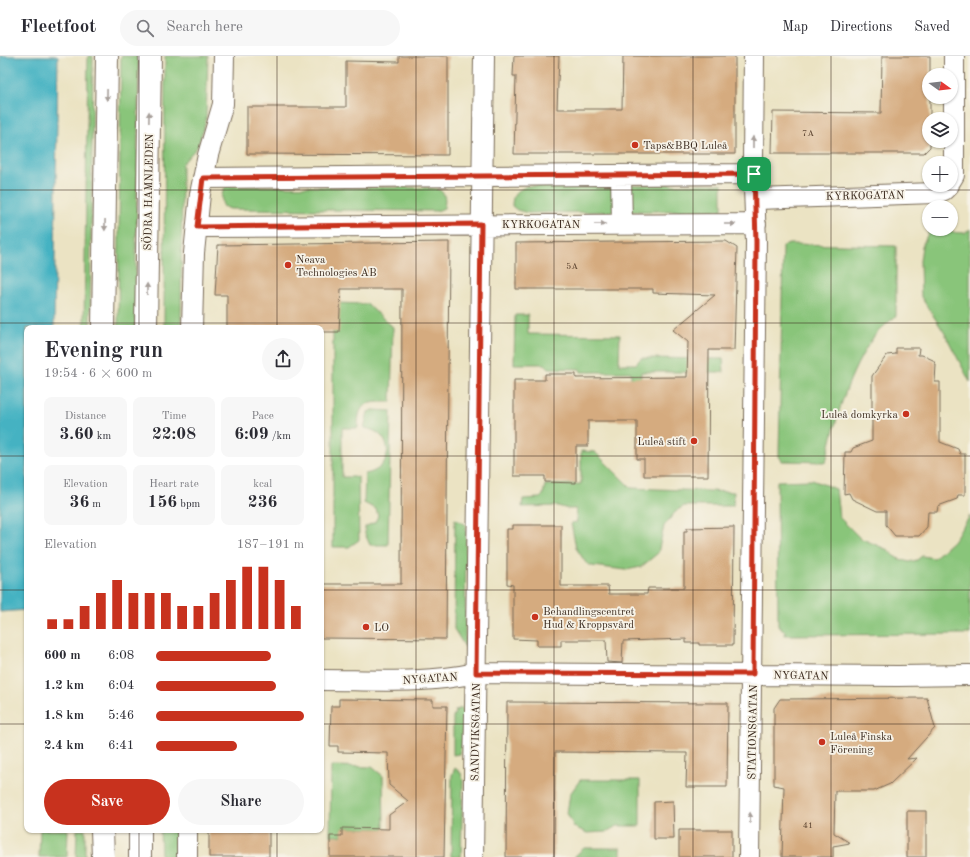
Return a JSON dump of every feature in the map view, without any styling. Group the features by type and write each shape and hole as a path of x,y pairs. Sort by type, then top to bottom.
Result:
{"main road":[{"path":"103,325 107,56"},
{"name":"SÖDRA HAMNLEDEN","path":"146,325 150,56"},
{"path":"102,833 103,857"},
{"path":"140,833 140,857"}],"street":[{"path":"192,325 194,253 197,227 203,178 208,154 223,104 224,56"},
{"name":"SANDVIKSGATAN","path":"473,857 484,56"},
{"name":"STATIONSGATAN","path":"749,857 753,674 756,224 754,174 754,56"},
{"path":"952,156 954,56"},
{"path":"203,178 754,174"},
{"path":"621,175 622,224"},
{"name":"KYRKOGATAN","path":"755,198 938,192"},
{"name":"KYRKOGATAN","path":"197,227 481,224 756,224"},
{"name":"NYGATAN","path":"324,680 429,680 449,679 476,673 970,675"},
{"path":"187,857 188,833"}],"green space":[{"path":"88,56 93,56 90,325 84,325"},
{"path":"121,56 139,56 135,325 118,325"},
{"path":"165,56 208,56 206,120 198,146 182,164 181,325 164,325"},
{"path":"722,184 722,210 528,213 517,210 512,206 516,193 527,186"},
{"path":"226,186 433,188 442,192 445,197 445,204 444,208 437,211 230,209 223,206 222,203 222,193"},
{"path":"970,229 970,382 944,332 921,297 920,261 922,246 927,236 958,236 958,233 965,233"},
{"path":"789,244 896,246 896,316 882,327 875,335 857,364 844,396 826,462 782,461 779,456 783,246"},
{"path":"333,303 367,304 393,327 391,402 376,402 366,405 362,408 360,413 358,428 342,428 342,477 358,477 359,540 349,547 333,547"},
{"path":"515,315 528,315 528,334 620,335 619,364 636,364 641,358 723,359 724,372 641,372 640,395 631,395 631,372 581,372 580,369 549,368 545,364 514,364"},
{"path":"373,410 391,411 388,545 370,545 365,534 365,527 375,522 378,516 376,509 364,503 365,474 375,471 382,465 386,458 387,451 386,443 381,436 374,431 364,428 368,412"},
{"path":"581,451 595,452 631,488 734,492 733,506 684,506 676,511 664,526 658,553 641,567 626,570 592,566 586,563 576,548 571,523 577,522 576,509 568,509 558,506 522,507 523,499 540,498 543,495 545,485 581,484"},
{"path":"812,480 836,489 839,517 860,538 888,550 897,558 909,562 917,560 922,556 934,558 953,541 970,516 970,634 785,635 785,631 778,626 777,481"},
{"path":"455,519 466,525 465,647 454,629"},
{"path":"462,708 464,713 462,745 459,754 453,755 453,717 456,710"},
{"path":"331,766 372,767 383,776 384,829 342,828 342,836 330,836"},
{"path":"455,768 461,773 463,781 461,857 451,857 452,775"},
{"path":"580,780 640,780 640,826 617,826 606,832 587,833 574,827 567,813 570,794"},
{"path":"40,833 68,833 67,857 39,857"},
{"path":"77,833 85,833 85,857 76,857"},
{"path":"160,833 181,833 181,857 161,857"},
{"path":"584,848 621,848 621,857 574,857"}],"water":[{"path":"0,56 58,56 54,325 24,325 24,610 0,612"}],"building":[{"path":"399,56 448,56 448,155 247,154 247,107 346,107 346,61 399,62"},
{"path":"514,56 559,56 557,109 622,109 623,56 735,56 735,154 514,154 516,76 513,76"},
{"path":"882,56 930,56 930,68 922,68 922,104 930,104 930,112 922,112 922,148 929,148 924,153 772,153 773,112 881,113"},
{"path":"726,241 737,248 734,350 709,350 708,476 644,476 644,459 637,459 637,421 588,421 588,446 576,446 576,483 545,482 545,476 514,476 514,380 545,380 545,374 576,374 576,378 687,377 688,342 673,330 715,295 653,293 653,289 516,289 516,243"},
{"path":"449,242 446,639 324,638 324,584 401,584 402,289 341,289 339,332 324,332 324,325 227,325 227,295 215,295 218,245"},
{"name":"Luleå domkyrka","path":"896,348 919,348 918,355 922,355 933,360 936,365 935,382 940,382 940,442 958,449 960,454 965,454 965,495 958,495 957,499 938,506 937,512 928,512 927,527 919,536 895,536 886,525 886,511 877,511 852,499 849,493 844,494 845,452 851,452 853,448 872,441 872,376 887,355 896,354"},
{"path":"513,525 561,525 561,586 608,586 609,594 647,594 648,588 684,588 684,531 687,531 687,528 734,527 733,645 699,645 699,643 686,643 686,639 623,641 622,663 607,662 606,640 561,640 561,646 537,646 537,640 513,639 513,585 507,584 507,529 513,529"},
{"path":"927,698 935,728 907,759 917,758 890,784 874,791 835,791 834,833 850,843 833,846 833,857 782,857 784,787 774,785 774,708 780,699"},
{"path":"339,699 433,700 433,706 447,706 444,857 330,857 330,836 342,836 342,828 389,829 389,815 408,801 389,785 388,753 338,752 338,746 330,746 331,706 339,706"},
{"path":"507,702 728,703 727,787 686,787 687,753 555,752 554,857 506,857"},
{"path":"673,801 674,839 654,839 654,802"},
{"path":"907,811 926,811 926,857 907,857"},
{"path":"679,830 732,830 732,857 679,857"},
{"path":"209,833 269,833 269,857 209,857"}],"place":[{"name":"Taps&BBQ Luleå","path":"635,145"},
{"name":"Neava Technologies AB","path":"288,265"},
{"name":"Luleå domkyrka","path":"906,414"},
{"name":"Luleå stift","path":"694,441"},
{"name":"Behandlingscentret Hud & Kroppsvård","path":"535,617"},
{"name":"LO","path":"366,627"},
{"name":"Luleå Finska Förening","path":"822,742"}],"route":[{"path":"754,174 756,242 753,674 476,673 481,224 197,227 203,178 754,174"}]}
